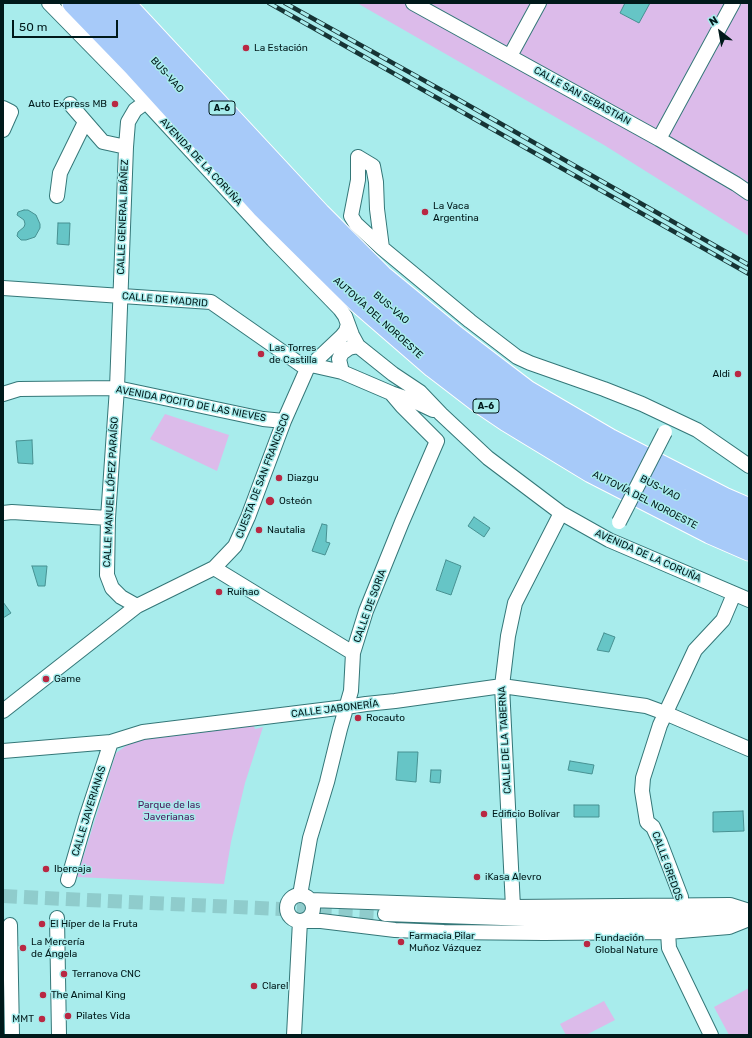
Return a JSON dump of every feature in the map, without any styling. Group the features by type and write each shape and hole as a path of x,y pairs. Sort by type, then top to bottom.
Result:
{"highway":[{"name":"AUTOVÍA DEL NOROESTE","path":"73,3 138,70 262,207 358,302 433,367 476,400 507,421 591,472 710,533 749,550"},
{"name":"BUS-VAO","path":"99,3 145,50 305,226 367,287 442,350 532,416 604,458 680,499 749,530"},
{"name":"A-6","path":"124,3 320,214 382,276 455,336 527,390 581,423 622,446 724,498 749,509"}],"street":[{"name":"AVENIDA DE LA CORUÑA","path":"49,3 146,102 273,240 340,309 346,316 348,324 361,349 393,374 420,392 440,414 488,458 562,513 609,540 749,600"},
{"name":"CALLE SAN SEBASTIÁN","path":"413,3 659,139 749,193"},
{"path":"510,56 539,3"},
{"path":"659,139 733,3"},
{"name":"CALLE GENERAL IBÁÑEZ","path":"117,388 128,122 135,110 146,102"},
{"path":"70,104 103,142 126,147"},
{"path":"3,130 7,110"},
{"path":"57,196 60,173 86,122"},
{"path":"382,248 378,224 376,182 373,166 358,157 358,180 351,216 356,224 382,248 470,321 517,357 642,404 697,430 749,466"},
{"name":"CALLE DE MADRID","path":"3,288 211,302 309,367"},
{"name":"CUESTA DE SAN FRANCISCO","path":"3,711 137,606 214,568 235,546 248,517 284,421 309,367 342,336 346,331 348,324"},
{"path":"309,367 342,372 339,359 342,353 349,348 361,349"},
{"name":"AVENIDA DE LA CORUÑA","path":"342,372 414,401 440,414"},
{"name":"AVENIDA POCITO DE LAS NIEVES","path":"3,394 20,389 117,388 263,419 284,421"},
{"name":"CALLE MANUEL LÓPEZ PARAÍSO","path":"117,388 108,518 107,575 112,588 121,597 137,606"},
{"name":"CALLE DE SORIA","path":"305,898 310,838 327,782 351,691 353,653 369,604 437,441 391,393"},
{"path":"609,540 673,419"},
{"path":"3,513 12,512 108,518"},
{"name":"CALLE DE LA TABERNA","path":"514,907 502,686 508,636 515,603 562,513"},
{"path":"214,568 353,653"},
{"name":"CALLE GREDOS","path":"681,906 681,897 660,842 653,827 647,822 642,792 643,778 665,713 694,650 723,620 734,594"},
{"name":"CALLE JABONERÍA","path":"3,751 111,742 143,732 346,708 502,686 646,706 749,749"},
{"name":"CALLE JAVERIANAS","path":"68,880 86,818 111,742"},
{"path":"286,1035 293,926 288,904 292,898 514,907 730,905 749,911"},
{"path":"290,914 307,918 312,912 312,908 305,898"},
{"path":"290,914 322,921 395,930 444,932 668,932 729,927 749,919"},
{"path":"290,914 294,1035"},
{"path":"385,914 560,920 749,915"},
{"path":"57,918 60,1035"},
{"path":"10,925 12,1035"},
{"path":"668,932 668,948 711,1035"}],"green space":[{"path":"357,3 749,3 749,236 604,145"},
{"path":"165,414 229,435 217,471 150,439"},
{"name":"Parque de las Javerianas","path":"253,724 255,729 263,727 245,783 231,842 224,884 77,877 116,753 138,737"},
{"path":"749,988 749,1035 729,1035 714,1007"},
{"path":"604,1001 615,1020 586,1035 566,1035 560,1024"}],"water":[{"path":"625,3 650,3 639,23 620,13"},
{"path":"28,210 36,215 40,228 35,237 21,240 17,236 18,232 24,227 25,224 24,220 17,215 18,212"},
{"path":"58,223 70,223 69,245 57,244"},
{"path":"32,440 33,464 18,463 16,441"},
{"path":"474,517 490,528 484,537 468,526"},
{"path":"322,524 327,525 326,542 330,543 325,555 312,551"},
{"path":"446,560 461,566 451,595 436,590"},
{"path":"32,566 47,566 45,586 38,586"},
{"path":"3,602 11,613 3,618"},
{"path":"604,633 615,637 609,652 597,650"},
{"path":"398,752 418,752 416,782 396,780"},
{"path":"570,761 594,765 592,774 568,770"},
{"path":"431,770 441,770 440,783 430,782"},
{"path":"574,805 599,805 599,817 574,817"},
{"path":"743,811 744,831 713,832 713,812"}],"tunnel":[{"path":"3,896 385,914"}],"railway":[{"path":"269,3 749,274"},
{"path":"285,3 461,101 749,265"}],"place":[{"name":"La Estación","path":"246,48"},
{"name":"Auto Express MB","path":"115,104"},
{"name":"La Vaca Argentina","path":"425,212"},
{"name":"Las Torres de Castilla","path":"261,354"},
{"name":"Aldi","path":"738,374"},
{"name":"Diazgu","path":"279,478"},
{"name":"Osteón","path":"270,501"},
{"name":"Nautalia","path":"259,530"},
{"name":"Ruihao","path":"219,592"},
{"name":"Game","path":"46,679"},
{"name":"Rocauto","path":"358,718"},
{"name":"Edificio Bolívar","path":"484,814"},
{"name":"Ibercaja","path":"46,869"},
{"name":"iKasa Alevro","path":"477,877"},
{"name":"El Híper de la Fruta","path":"42,924"},
{"name":"Farmacia Pilar Muñoz Vázquez","path":"401,942"},
{"name":"Fundación Global Nature","path":"587,944"},
{"name":"La Mercería de Ángela","path":"23,948"},
{"name":"Terranova CNC","path":"64,974"},
{"name":"Clarel","path":"254,986"},
{"name":"The Animal King","path":"43,995"},
{"name":"Pilates Vida","path":"68,1016"},
{"name":"MMT","path":"42,1019"}]}
